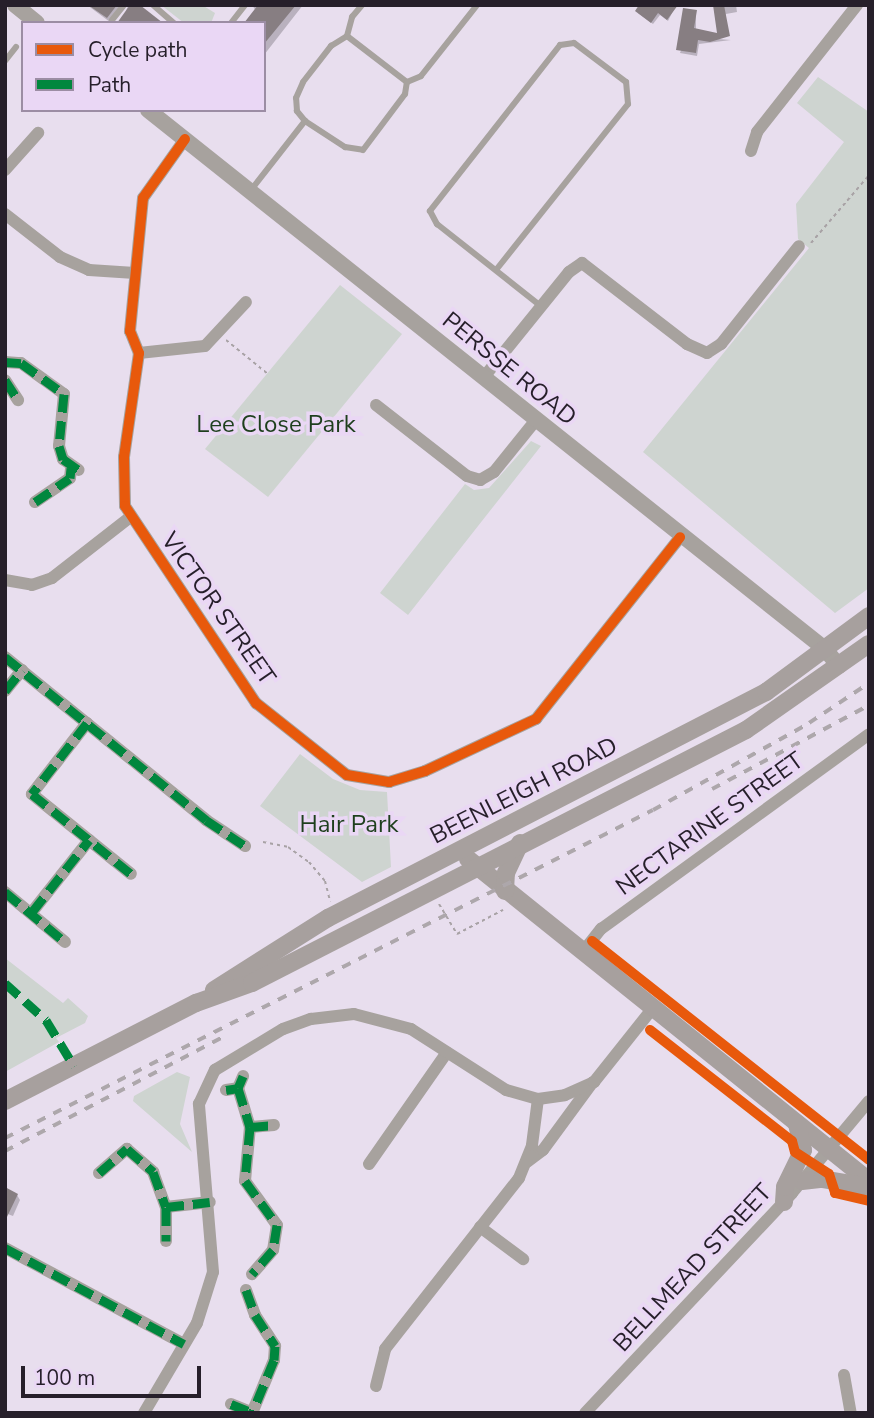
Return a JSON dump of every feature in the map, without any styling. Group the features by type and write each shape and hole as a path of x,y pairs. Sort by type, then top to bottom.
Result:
{"main road":[{"name":"BEENLEIGH ROAD","path":"5,1101 196,1003 328,918 766,692 869,616"},
{"name":"BEENLEIGH ROAD","path":"196,1003 252,983 475,865 746,730 869,644"},
{"path":"505,891 506,873 520,844"},
{"path":"460,852 582,953 869,1181"},
{"path":"784,1202 785,1187 803,1150 797,1124"},
{"path":"803,1181 822,1179 869,1187"}],"street":[{"path":"15,5 35,21"},
{"path":"751,151 757,132 857,5"},
{"name":"PERSSE ROAD","path":"151,112 680,537 825,649 838,666"},
{"path":"5,170 38,133"},
{"name":"VICTOR STREET","path":"185,139 143,198 131,331 139,353 124,457 129,518 257,703 347,775 389,782 425,771 536,719 680,537"},
{"path":"5,214 60,257 89,270 135,273"},
{"path":"484,377 569,272 582,263 687,344 707,353 721,344 799,246"},
{"path":"139,353 192,351 220,335 246,302"},
{"path":"5,362 21,363 64,394 59,446 75,469 70,478 35,502"},
{"path":"5,380 18,400"},
{"path":"376,405 467,476 480,480 494,472 536,420"},
{"path":"5,580 32,585 52,578 129,518"},
{"path":"5,657 226,839 245,846"},
{"path":"5,691 22,670"},
{"path":"87,723 32,794 131,874"},
{"name":"NECTARINE STREET","path":"582,953 601,929 869,734"},
{"path":"32,912 89,840"},
{"path":"5,892 65,942"},
{"path":"376,1387 385,1349 527,1163 542,1150 652,1009"},
{"path":"144,1413 207,1298 212,1272 210,1202 199,1104 215,1070 233,1056 311,1019 354,1014 411,1029 506,1090 538,1099 565,1095 593,1082"},
{"path":"369,1164 447,1052"},
{"path":"243,1076 232,1089 250,1127 245,1181 276,1225 277,1233 273,1250 252,1274"},
{"path":"527,1163 538,1099"},
{"name":"BELLMEAD STREET","path":"584,1413 784,1202 869,1101"},
{"path":"250,1127 274,1125"},
{"path":"99,1173 127,1149 153,1172 166,1207 166,1241"},
{"path":"166,1207 210,1202"},
{"path":"480,1227 523,1259"},
{"path":"5,1248 184,1344"},
{"path":"231,1404 251,1412 274,1360 275,1346 255,1315 247,1290"},
{"path":"844,1375 851,1413"}],"lane":[{"path":"112,20 124,5"},
{"path":"153,5 172,21"},
{"path":"233,21 245,5"},
{"path":"362,5 347,36 331,46 303,82 296,98 305,121 345,147 363,150 405,94 407,82"},
{"path":"407,82 421,76 477,5"},
{"path":"347,36 407,82"},
{"path":"496,270 628,104 626,82 574,43 560,45 430,211 437,224 541,306"},
{"path":"5,61 16,47"},
{"path":"251,190 305,121"}],"path":[{"path":"799,246 808,247 833,212 869,175"},
{"path":"220,335 268,374"},
{"path":"263,842 288,848 309,862 325,881 331,902"},
{"path":"437,901 457,934 503,910"}],"green space":[{"path":"161,5 202,5 215,13 212,21 181,21"},
{"path":"818,77 869,112 869,588 835,613 643,452 809,248 798,239 796,204 844,142 797,103"},
{"name":"Lee Close Park","path":"340,285 402,334 268,497 205,449"},
{"path":"531,441 541,446 408,615 380,593 465,484 474,490 489,488"},
{"name":"Hair Park","path":"300,754 333,779 360,790 387,792 391,867 362,882 260,806"},
{"path":"5,958 63,1003 68,998 88,1016 85,1023 56,1038 59,1042 5,1072"},
{"path":"177,1072 190,1077 180,1124 192,1152 133,1101 134,1096"}],"building":[{"path":"88,5 117,5 107,18"},
{"path":"130,5 140,5 160,21 118,21"},
{"path":"258,5 296,5 266,42 266,21 246,21"},
{"path":"639,5 678,5 667,20 658,13 651,23 635,11"},
{"path":"713,5 724,5 730,36 710,42 698,40 696,53 676,50 683,8 697,10 694,28 717,33"},
{"path":"5,1187 18,1194 5,1221"}],"railway":[{"path":"5,1138 653,810 809,723 869,683"},
{"path":"712,789 869,705"},
{"path":"5,1151 225,1036"}],"marked path":[{"path":"5,362 21,363 64,394 59,446 63,459 79,470"},
{"path":"5,380 18,400"},
{"path":"35,502 70,478 71,468"},
{"path":"5,657 206,820 245,846"},
{"path":"5,691 22,670"},
{"path":"87,723 32,794 131,874"},
{"path":"32,912 89,840"},
{"path":"5,892 65,942"},
{"path":"5,983 46,1020 74,1066"},
{"path":"226,1090 238,1088 243,1076"},
{"path":"238,1088 250,1127 245,1181 277,1225 273,1250 252,1274"},
{"path":"250,1127 274,1125"},
{"path":"99,1173 127,1149 153,1172 166,1207 166,1241"},
{"path":"166,1207 210,1202"},
{"path":"5,1248 184,1344"},
{"path":"246,1290 255,1315 275,1346 274,1360 252,1413"},
{"path":"231,1404 251,1412"}],"cycle path":[{"path":"185,139 143,198 130,331 139,353 124,457 125,506 256,703 347,775 389,782 425,771 536,719 680,537"},
{"path":"592,941 869,1160"},
{"path":"650,1030 792,1141 795,1152 829,1174 835,1193 869,1201"}]}
